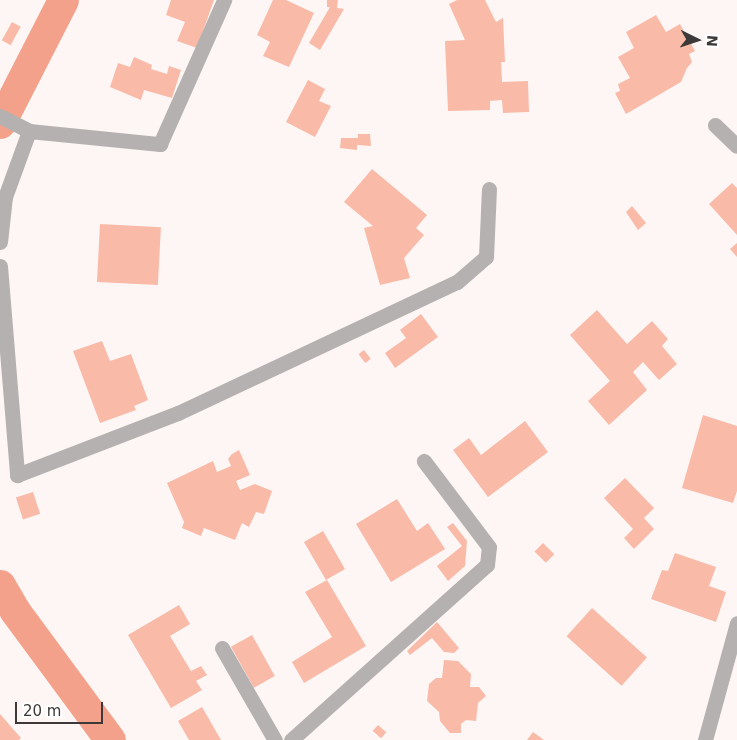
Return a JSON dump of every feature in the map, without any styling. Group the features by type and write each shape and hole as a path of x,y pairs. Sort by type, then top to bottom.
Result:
{"street":[{"path":"0,116 29,131 160,144 224,0"},
{"path":"715,125 737,146"},
{"path":"0,242 5,197 29,131"},
{"path":"0,266 16,475 178,413 457,282 486,257 489,189"},
{"path":"290,740 487,565 489,547 424,460"},
{"path":"704,740 737,623"},
{"path":"222,648 275,740"}],"building":[{"path":"171,0 214,0 197,48 177,41 185,22 166,15"},
{"path":"273,0 286,0 314,13 289,67 263,56 270,42 257,35"},
{"path":"327,0 338,0 337,8 344,9 320,50 309,43 330,7 327,7"},
{"path":"457,0 485,0 496,22 503,18 505,62 501,62 502,82 528,81 529,112 503,113 502,100 490,101 490,110 448,111 445,41 465,40 449,4"},
{"path":"656,15 666,32 680,24 695,51 689,54 692,62 681,82 626,114 615,93 620,91 618,84 630,78 618,57 634,48 626,32"},
{"path":"12,22 21,27 11,45 2,40"},
{"path":"134,57 152,65 151,69 167,74 169,66 181,70 172,98 144,90 141,100 110,87 118,63 130,67"},
{"path":"308,80 325,89 319,101 331,106 315,137 286,122"},
{"path":"358,134 370,134 371,146 357,145 357,150 340,148 341,138 358,138"},
{"path":"372,169 427,215 416,228 424,235 404,258 410,278 380,285 364,228 373,226 344,202"},
{"path":"732,183 737,188 737,235 709,204"},
{"path":"632,206 646,223 638,230 626,212"},
{"path":"100,224 161,227 158,285 97,282"},
{"path":"737,243 737,257 730,249"},
{"path":"597,310 627,344 652,321 668,339 662,346 677,364 659,380 643,362 633,372 647,390 609,425 588,401 610,381 570,335"},
{"path":"421,314 438,337 395,368 385,353 406,338 400,330"},
{"path":"102,341 110,361 131,354 148,400 134,406 136,410 100,423 73,351"},
{"path":"364,350 371,359 365,363 358,354"},
{"path":"703,415 737,426 737,491 733,503 682,488"},
{"path":"525,421 548,452 488,497 453,450 469,438 481,455"},
{"path":"239,450 250,475 236,481 240,490 255,484 272,491 264,514 256,512 249,527 242,523 235,540 204,528 201,536 182,528 184,522 167,483 213,461 217,472 231,466 228,459"},
{"path":"625,478 654,508 644,518 654,529 634,549 624,538 633,529 604,498"},
{"path":"33,492 40,514 23,519 16,498"},
{"path":"397,499 417,531 428,523 445,549 391,582 356,524"},
{"path":"453,523 467,541 465,566 448,581 437,566 462,546 447,527"},
{"path":"323,531 345,569 326,580 304,542"},
{"path":"543,543 554,554 546,563 535,551"},
{"path":"675,553 716,567 709,586 726,592 716,622 651,599 662,570 668,571"},
{"path":"327,580 366,646 304,683 292,662 332,637 305,592"},
{"path":"179,605 190,624 170,636 191,671 201,666 207,675 196,681 202,690 171,708 128,635"},
{"path":"592,608 647,658 622,686 567,636"},
{"path":"437,622 459,648 454,653 444,652 432,638 410,655 407,651"},
{"path":"252,635 275,676 254,688 231,647"},
{"path":"444,660 458,661 471,674 470,687 479,687 486,696 478,703 476,721 466,720 461,724 461,733 450,733 440,721 439,712 427,701 429,684 436,678 442,678"},
{"path":"202,707 221,740 189,740 178,721"},
{"path":"0,714 21,738 19,740 0,740"},
{"path":"378,725 386,732 381,738 373,731"},
{"path":"533,732 544,740 527,740"}],"waterway":[{"path":"0,123 63,0"},
{"path":"0,585 15,611 110,740"}]}
